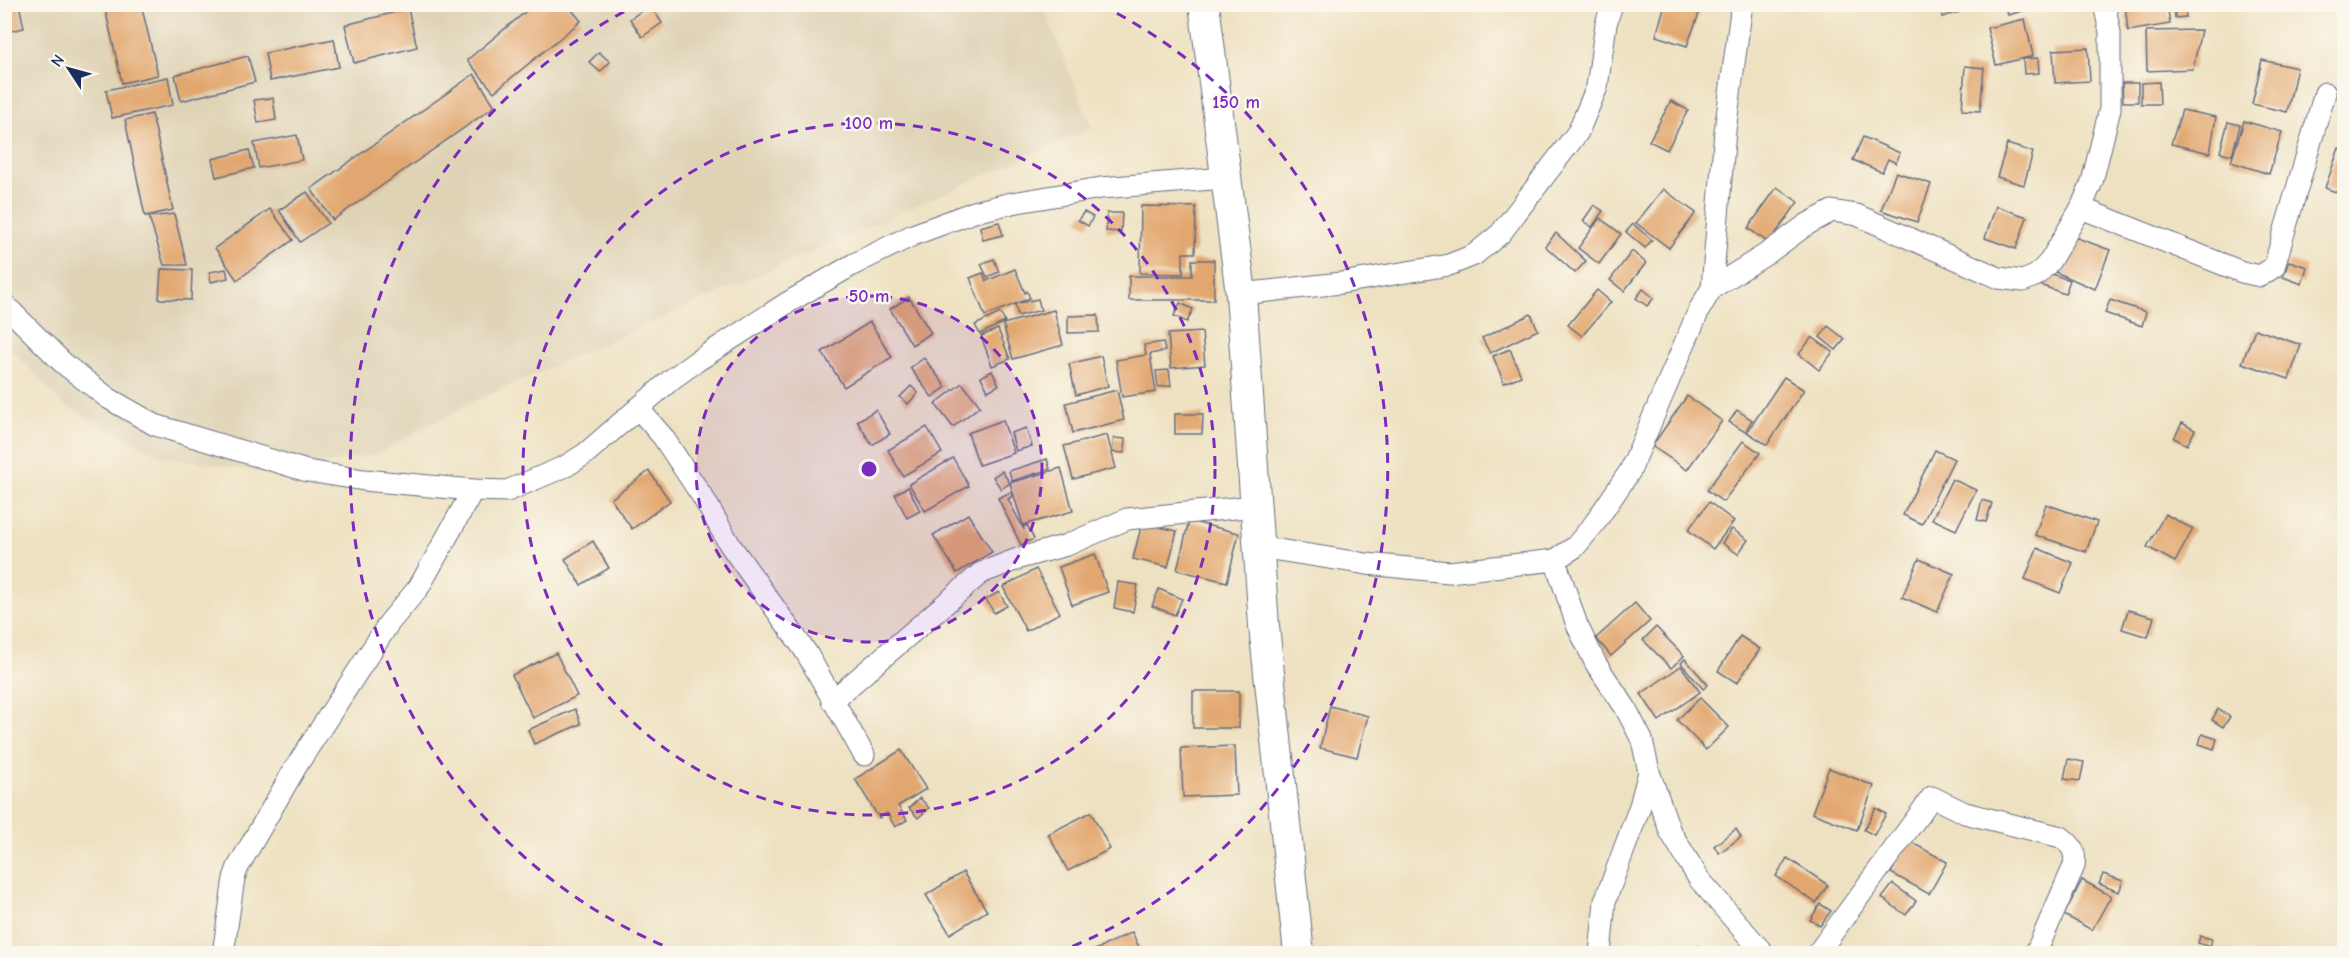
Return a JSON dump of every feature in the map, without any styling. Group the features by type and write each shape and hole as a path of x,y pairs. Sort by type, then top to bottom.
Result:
{"street":[{"path":"1204,4 1241,294 1264,626 1299,954"},
{"path":"1241,294 1341,283 1449,266 1474,255 1500,234 1578,132 1597,87 1606,24 1612,4"},
{"path":"1258,547 1366,564 1449,572 1555,560 1575,547 1594,524 1630,471 1699,310 1712,288 1725,131 1742,4"},
{"path":"1712,288 1768,254 1806,225 1832,211 1857,215 1999,278 2023,281 2037,275 2050,261 2081,208 2092,182 2110,109 2110,32 2104,4"},
{"path":"2081,208 2242,272 2260,276 2274,267 2325,93"},
{"path":"4,304 64,364 108,398 155,425 307,471 364,480 473,490 507,490 566,466 585,454 697,361 787,303 854,264 913,235 974,212 1012,203 1101,188 1225,178"},
{"path":"638,408 663,437 730,545 806,652 864,755"},
{"path":"223,954 234,878 238,867 297,765 390,623 419,587 473,490"},
{"path":"832,701 981,573 1020,558 1067,545 1127,519 1255,506"},
{"path":"1555,560 1577,625 1596,664 1625,707 1642,740 1649,772 1670,831 1699,879 1764,954"},
{"path":"1600,954 1605,902 1640,806 1649,772"},
{"path":"1818,954 1932,797 1965,813 2061,837 2071,844 2076,854 2074,866 2037,950"}],"shaded area":[{"path":"950,4 1044,8 1092,128 472,402 375,455 268,473 160,456 64,405 5,342 5,5"}],"building":[{"path":"5,4 19,4 24,28 11,31"},
{"path":"104,4 141,4 158,75 122,83"},
{"path":"535,4 567,4 581,21 494,92 467,60"},
{"path":"1665,4 1693,4 1701,8 1687,46 1656,36"},
{"path":"1939,4 1984,4 1984,5 1942,17"},
{"path":"2005,4 2044,4 2044,5 2008,15"},
{"path":"2125,4 2167,4 2170,24 2128,31"},
{"path":"2174,4 2185,4 2186,17 2175,18"},
{"path":"650,5 662,23 642,37 630,19"},
{"path":"408,9 417,47 354,63 345,25"},
{"path":"2025,19 2033,56 1996,65 1987,28"},
{"path":"2201,30 2193,69 2147,71 2146,31"},
{"path":"334,39 339,67 270,81 265,53"},
{"path":"2088,48 2090,81 2055,83 2053,50"},
{"path":"599,52 610,62 600,72 589,62"},
{"path":"248,56 255,82 181,101 175,75"},
{"path":"2038,58 2039,73 2024,74 2023,59"},
{"path":"2262,60 2297,68 2287,112 2252,104"},
{"path":"1965,66 1984,68 1980,111 1962,110"},
{"path":"474,74 495,106 333,220 311,189"},
{"path":"168,77 173,105 112,118 106,90"},
{"path":"2159,82 2160,104 2141,104 2141,83"},
{"path":"2122,83 2138,83 2138,102 2123,102"},
{"path":"273,98 276,120 258,123 254,100"},
{"path":"1671,101 1688,110 1667,150 1649,141"},
{"path":"2182,110 2216,117 2210,153 2171,144"},
{"path":"152,114 173,210 145,216 125,120"},
{"path":"2244,121 2282,132 2269,174 2231,162"},
{"path":"2228,122 2240,125 2232,155 2220,152"},
{"path":"297,135 302,160 259,168 254,143"},
{"path":"1863,137 1900,153 1896,163 1888,159 1882,172 1853,160"},
{"path":"2007,144 2033,152 2024,185 1997,177"},
{"path":"2339,148 2344,150 2344,195 2325,188"},
{"path":"249,150 254,168 216,177 212,159"},
{"path":"1896,172 1931,184 1917,222 1881,210"},
{"path":"1777,187 1798,202 1769,243 1748,228"},
{"path":"1663,189 1696,213 1669,248 1636,223"},
{"path":"307,192 328,223 300,242 279,210"},
{"path":"1594,205 1603,211 1592,227 1583,221"},
{"path":"1141,206 1196,207 1195,253 1183,253 1183,274 1140,273"},
{"path":"1996,206 2027,217 2016,249 1985,238"},
{"path":"270,209 293,240 237,280 215,248"},
{"path":"1084,212 1093,217 1088,226 1078,220"},
{"path":"1107,213 1122,213 1121,232 1106,231"},
{"path":"174,214 187,265 164,265 149,217"},
{"path":"1600,218 1621,234 1599,264 1578,248"},
{"path":"999,222 1003,235 983,240 980,227"},
{"path":"1633,224 1652,240 1645,248 1626,232"},
{"path":"1556,233 1586,261 1575,273 1545,246"},
{"path":"2069,235 2110,250 2095,289 2053,271"},
{"path":"1632,251 1646,263 1624,291 1610,280"},
{"path":"994,259 999,272 987,277 981,264"},
{"path":"1192,260 1214,260 1214,300 1129,300 1129,276 1192,276"},
{"path":"2289,261 2307,267 2302,284 2283,277"},
{"path":"161,269 192,270 191,300 159,299"},
{"path":"226,269 228,278 211,282 209,272"},
{"path":"1015,269 1025,293 1027,291 1030,298 985,316 970,278 983,273 986,281"},
{"path":"2045,272 2070,280 2065,294 2040,285"},
{"path":"1643,289 1654,298 1647,306 1636,298"},
{"path":"1597,290 1611,302 1582,336 1568,325"},
{"path":"909,297 931,333 912,345 890,309"},
{"path":"1038,299 1041,310 1018,316 1015,304"},
{"path":"2110,300 2146,312 2142,326 2105,313"},
{"path":"1180,303 1193,309 1187,322 1174,316"},
{"path":"1054,310 1063,345 1013,359 1003,324"},
{"path":"1000,313 1005,322 980,334 975,325"},
{"path":"1531,314 1538,330 1490,353 1482,338"},
{"path":"1098,315 1099,332 1068,333 1068,316"},
{"path":"870,322 892,357 844,387 822,352"},
{"path":"1828,326 1845,339 1836,350 1820,337"},
{"path":"998,329 1010,359 992,366 981,336"},
{"path":"2255,329 2301,345 2289,379 2242,363"},
{"path":"1202,332 1205,365 1171,368 1168,334"},
{"path":"1812,337 1833,352 1819,370 1799,354"},
{"path":"1163,342 1165,351 1150,354 1156,392 1122,397 1116,360 1146,355 1144,345"},
{"path":"1510,349 1521,376 1504,383 1493,356"},
{"path":"1101,356 1108,386 1076,395 1069,364"},
{"path":"924,358 946,387 932,397 910,368"},
{"path":"1169,370 1171,386 1158,387 1156,371"},
{"path":"992,371 999,385 988,391 981,377"},
{"path":"1784,377 1804,390 1767,445 1747,432"},
{"path":"962,383 980,406 953,427 935,404"},
{"path":"911,386 918,393 908,404 900,397"},
{"path":"1117,390 1124,420 1073,433 1066,403"},
{"path":"1687,396 1722,421 1687,470 1652,446"},
{"path":"876,410 890,434 872,445 857,421"},
{"path":"1737,410 1752,420 1745,432 1729,422"},
{"path":"1175,414 1203,414 1202,434 1175,434"},
{"path":"1003,420 1014,453 979,465 968,433"},
{"path":"2182,423 2195,430 2187,445 2174,438"},
{"path":"927,427 942,453 903,476 888,450"},
{"path":"1026,428 1032,446 1016,451 1011,433"},
{"path":"1107,435 1116,468 1073,479 1064,446"},
{"path":"1114,438 1125,439 1124,453 1112,452"},
{"path":"1743,441 1760,453 1723,502 1707,490"},
{"path":"1935,450 1954,459 1922,524 1903,515"},
{"path":"953,458 969,486 925,511 909,484"},
{"path":"1047,459 1050,469 1012,481 1009,471"},
{"path":"1061,468 1073,511 1023,525 1010,483"},
{"path":"649,471 670,501 632,529 611,499"},
{"path":"1002,471 1010,483 1001,489 993,477"},
{"path":"1952,479 1976,490 1956,530 1932,519"},
{"path":"908,487 920,511 907,518 895,494"},
{"path":"1011,492 1013,496 1008,499 1024,530 1023,527 1027,525 1034,539 1021,545 998,498"},
{"path":"1982,500 1992,503 1986,522 1977,520"},
{"path":"1709,502 1734,521 1713,549 1688,530"},
{"path":"2046,504 2097,522 2086,552 2035,535"},
{"path":"968,514 992,552 957,573 933,535"},
{"path":"2165,514 2193,529 2175,562 2147,547"},
{"path":"1189,521 1239,533 1227,582 1177,570"},
{"path":"1142,523 1177,531 1168,567 1133,559"},
{"path":"1732,529 1748,540 1738,554 1722,543"},
{"path":"593,541 609,568 581,585 565,559"},
{"path":"2037,548 2073,563 2060,593 2025,579"},
{"path":"1095,554 1108,592 1072,605 1059,567"},
{"path":"1919,559 1954,574 1937,612 1902,597"},
{"path":"1036,569 1060,613 1026,631 1003,587"},
{"path":"1118,582 1138,585 1133,612 1114,608"},
{"path":"1159,589 1182,599 1175,615 1152,606"},
{"path":"999,592 1007,606 994,613 986,599"},
{"path":"1635,603 1650,621 1611,656 1596,638"},
{"path":"2128,610 2154,617 2148,637 2122,629"},
{"path":"1656,627 1684,656 1671,668 1643,640"},
{"path":"1740,636 1760,649 1737,683 1718,671"},
{"path":"556,653 577,696 533,718 512,675"},
{"path":"1685,659 1708,685 1703,689 1681,663"},
{"path":"1681,666 1700,692 1659,721 1641,694"},
{"path":"1193,691 1239,691 1239,728 1193,728"},
{"path":"1700,698 1729,727 1706,750 1677,720"},
{"path":"1330,706 1368,716 1357,757 1320,748"},
{"path":"575,709 581,724 534,744 528,730"},
{"path":"2218,709 2230,717 2223,727 2212,720"},
{"path":"2202,734 2217,739 2214,749 2199,744"},
{"path":"1235,746 1237,795 1183,797 1181,748"},
{"path":"901,750 926,789 898,806 907,820 895,827 887,813 879,818 855,779"},
{"path":"2068,759 2084,762 2080,781 2064,779"},
{"path":"1829,768 1874,786 1857,830 1812,813"},
{"path":"920,798 929,808 918,818 909,808"},
{"path":"1876,808 1886,814 1874,835 1864,830"},
{"path":"1091,812 1110,849 1068,871 1048,834"},
{"path":"1736,829 1741,837 1719,853 1714,846"},
{"path":"1909,841 1947,862 1929,894 1891,873"},
{"path":"1787,858 1828,885 1816,903 1776,876"},
{"path":"963,872 987,911 950,934 926,895"},
{"path":"2103,874 2123,881 2119,892 2099,884"},
{"path":"2082,880 2111,896 2092,930 2064,915"},
{"path":"1893,884 1916,901 1906,915 1882,898"},
{"path":"1820,904 1831,911 1820,926 1810,920"},
{"path":"1132,932 1142,954 1087,954"},
{"path":"2200,936 2212,939 2210,947 2198,943"},
{"path":"1698,946 1700,954 1671,954 1671,953"}]}
